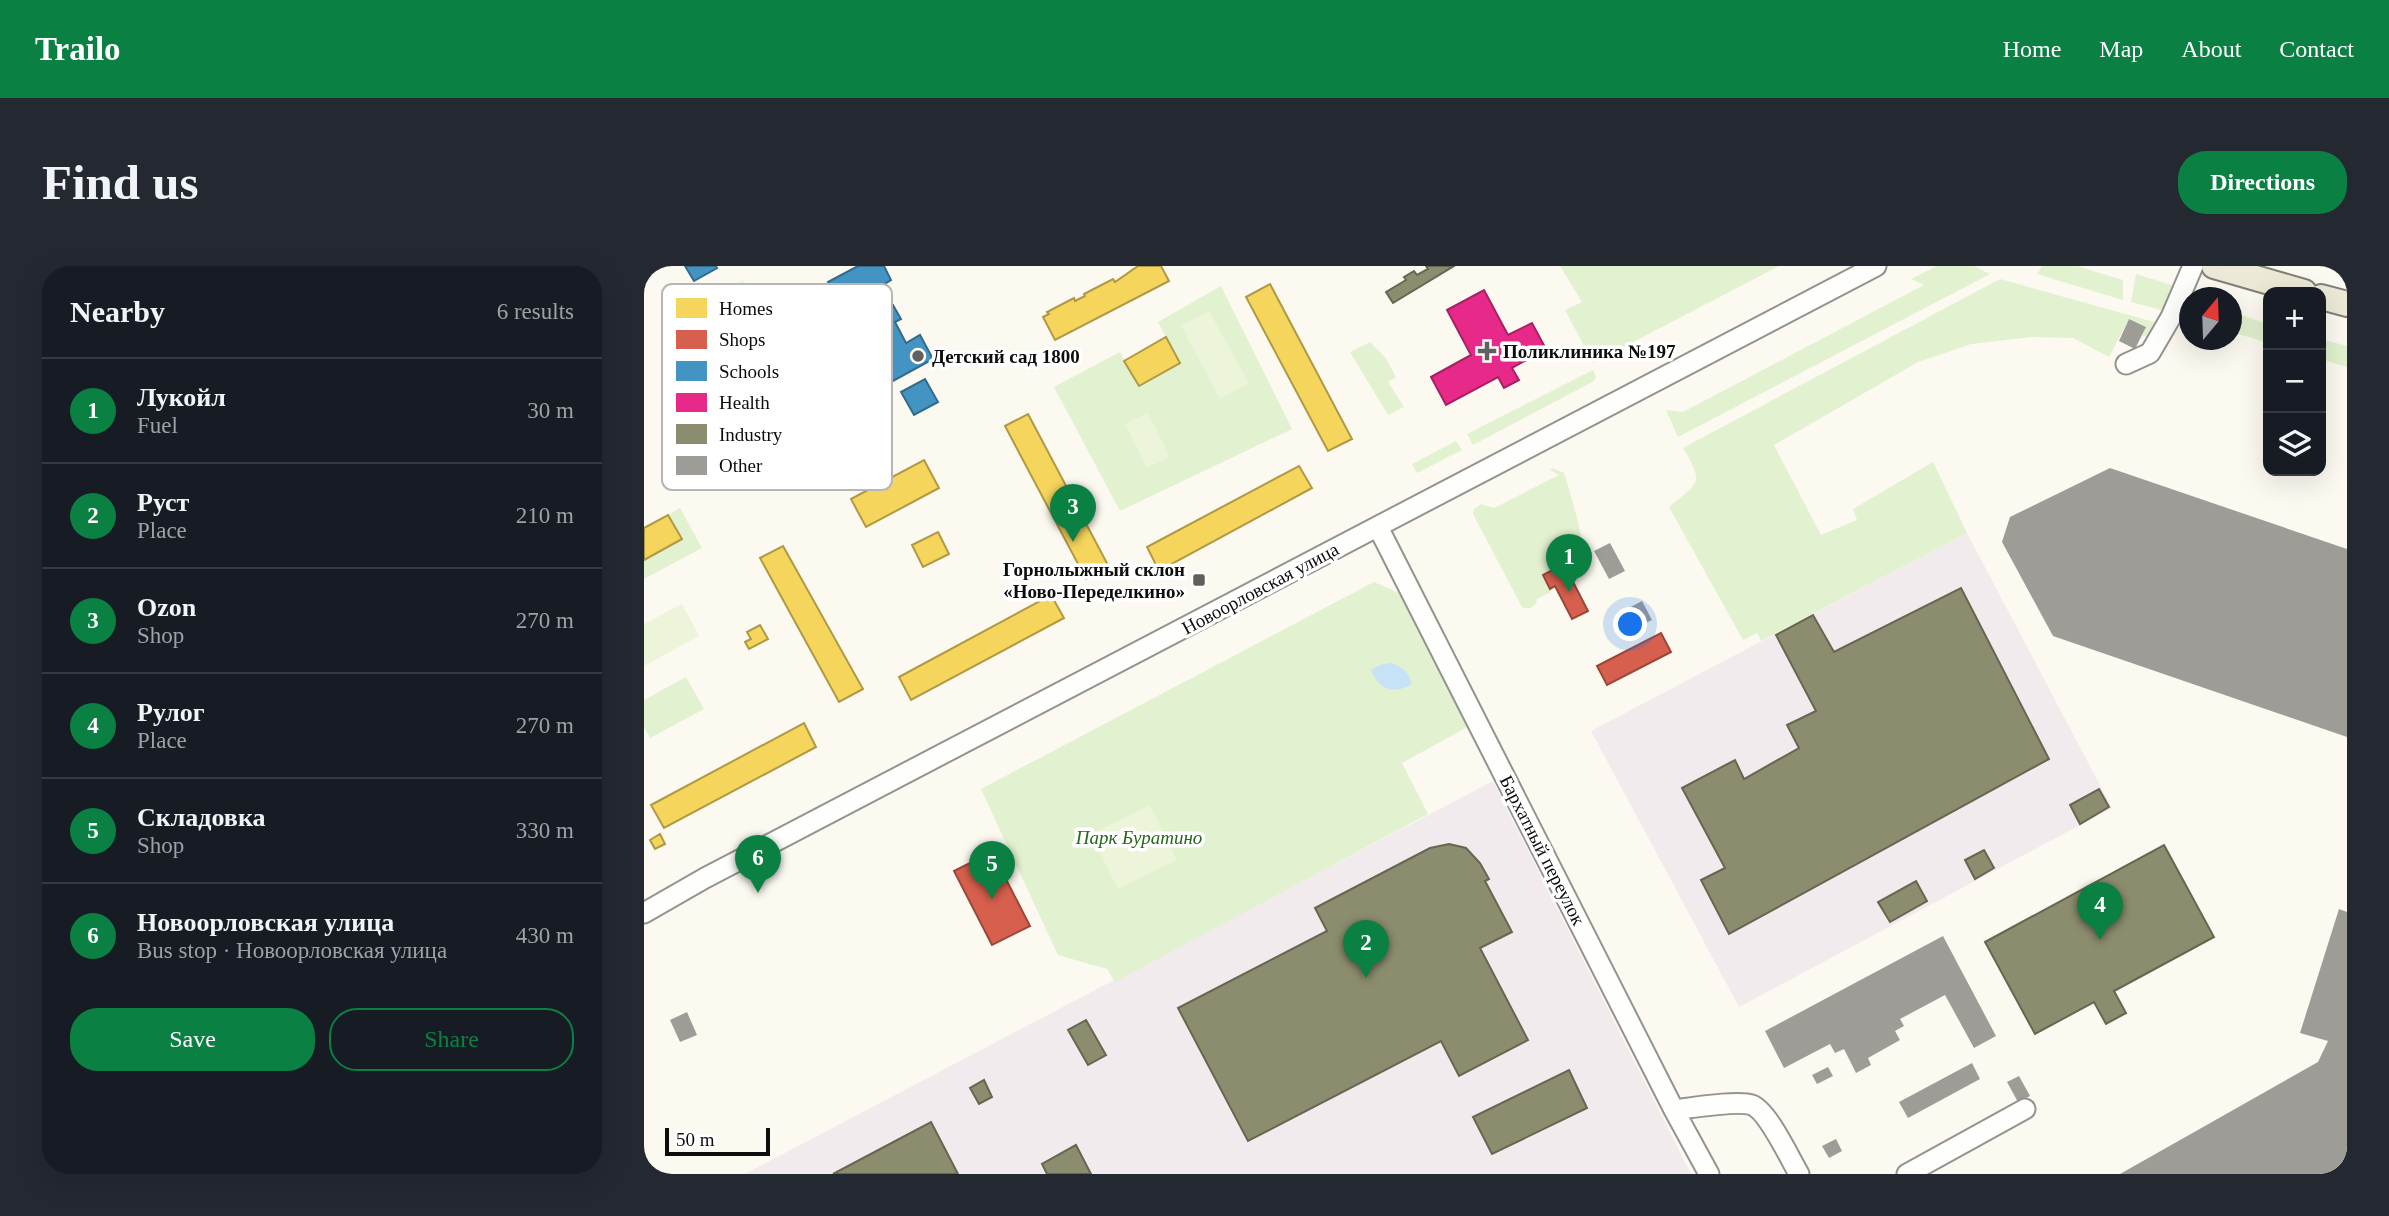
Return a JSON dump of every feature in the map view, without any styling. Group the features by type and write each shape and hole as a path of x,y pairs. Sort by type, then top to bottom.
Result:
{"main road":[{"path":"2214,266 2287,287"},
{"path":"2326,298 2347,304"}],"street":[{"name":"Новоорловская улица","path":"644,913 705,878 1876,266"},
{"path":"2126,364 2150,353 2171,317 2193,266"},
{"name":"Бархатный переулок","path":"1378,527 1709,1174"},
{"path":"1674,1110 1753,1105 1765,1116 1799,1174"},
{"path":"1907,1174 2025,1109"}],"shaded area":[{"path":"1967,533 2112,808 1739,1007 1591,731"},
{"path":"1493,781 1691,1174 745,1174"}],"green space":[{"path":"1560,266 1779,266 1593,363 1565,310 1582,302"},
{"path":"1937,266 1974,266 1990,274 1678,437 1666,410 1683,412 1924,285 1911,279"},
{"path":"2042,266 2077,266 2123,280 2123,300 2037,274"},
{"path":"2136,274 2172,285 2162,310 2131,302"},
{"path":"2000,279 2161,324 2154,340 2142,335 2145,326 2129,319 2109,357 2073,338 2032,337 1971,344 1918,362 1774,445 1821,535 1857,520 1853,509 1933,462 1967,533 1761,641 1757,633 1743,640 1669,507 1693,486 1695,481 1694,469 1683,448"},
{"path":"1221,286 1292,429 1120,511 1054,387 1120,352 1139,386 1180,363 1158,322"},
{"path":"1209,311 1249,383 1220,399 1181,326"},
{"path":"2242,315 2263,322 2263,341 2242,335"},
{"path":"2326,340 2347,346 2347,367 2326,361"},
{"path":"1370,342 1385,357 1396,377 1388,382 1404,407 1388,415 1350,352"},
{"path":"1593,370 1596,377 1594,381 1473,445 1467,434"},
{"path":"1148,413 1170,457 1147,468 1125,424"},
{"path":"1456,441 1462,450 1417,473 1412,464"},
{"path":"1553,468 1564,473 1575,511 1583,550 1583,576 1578,578 1568,562 1544,574 1551,592 1537,599 1533,607 1526,608 1522,607 1473,514 1474,509 1481,504 1494,508 1559,475 1550,470"},
{"path":"680,508 702,548 644,579 644,560 681,539 668,515"},
{"name":"Парк Буратино","path":"1374,582 1401,594 1469,726 1402,763 1428,814 1115,982 1107,969 1058,955 981,789"},
{"path":"682,604 699,636 644,666 644,624"},
{"path":"686,677 704,709 650,738 644,727 644,700"},
{"path":"1150,805 1177,860 1118,889 1091,834"}],"water":[{"path":"1391,663 1404,670 1412,684 1393,690 1378,682 1371,670"}],"building: Homes":[{"path":"1138,266 1161,266 1169,281 1055,340 1043,317 1049,314 1047,312 1074,298 1075,301 1085,296 1084,294 1113,279 1115,282"},
{"path":"1270,284 1352,439 1328,451 1246,297"},
{"path":"1166,337 1180,363 1139,386 1124,361"},
{"path":"1028,414 1109,567 1086,579 1005,426"},
{"path":"924,460 939,488 866,527 851,499 868,490 892,490 892,477"},
{"path":"1299,466 1312,488 1159,571 1147,547"},
{"path":"668,515 682,539 644,560 644,528"},
{"path":"938,532 949,554 923,567 912,545"},
{"path":"783,546 863,689 839,702 760,558"},
{"path":"1051,595 1064,618 911,700 899,677"},
{"path":"760,625 768,639 749,649 745,642 751,639 747,632"},
{"path":"804,723 816,747 664,828 651,805"},
{"path":"660,834 665,844 655,849 650,840"}],"building: Shops":[{"path":"1568,562 1575,576 1571,578 1588,611 1572,619 1555,586 1550,589 1543,575"},
{"path":"1661,633 1671,652 1607,685 1597,666"},
{"path":"992,852 1030,926 992,945 954,871"}],"building: Schools":[{"path":"685,266 716,266 717,268 694,281"},
{"path":"858,266 884,266 891,280 884,284 828,282"},
{"path":"892,306 901,319 895,322 906,343 920,335 933,359 892,382"},
{"path":"925,379 938,402 914,415 901,392"}],"building: Health":[{"path":"1484,290 1508,335 1532,323 1546,349 1512,368 1519,380 1504,388 1498,377 1446,405 1431,377 1471,355 1447,310"}],"building: Industry":[{"path":"1426,266 1454,266 1393,303 1386,292 1406,280 1404,277 1414,271 1417,275 1428,269"},
{"path":"1961,588 2049,759 1729,934 1701,880 1725,868 1682,788 1735,760 1744,779 1799,748 1787,725 1816,711 1776,635 1813,615 1834,652"},
{"path":"2099,789 2109,807 2080,824 2070,805"},
{"path":"1449,844 1466,848 1480,863 1489,879 1485,881 1512,932 1480,948 1528,1040 1459,1076 1441,1041 1248,1141 1178,1008 1327,931 1315,908 1430,848"},
{"path":"2164,845 2214,937 2114,991 2126,1013 2106,1024 2094,1002 2035,1034 1985,942"},
{"path":"1984,850 1994,868 1975,879 1965,860"},
{"path":"1916,881 1927,901 1890,922 1878,902"},
{"path":"1086,1020 1106,1055 1088,1065 1068,1030"},
{"path":"1569,1070 1587,1108 1492,1154 1473,1117"},
{"path":"984,1080 992,1097 979,1104 970,1088"},
{"path":"931,1122 958,1174 833,1174 901,1138"},
{"path":"1076,1145 1091,1174 1047,1174 1042,1164"}],"building: Other":[{"path":"2129,319 2146,327 2135,349 2119,341"},
{"path":"2110,468 2347,549 2347,737 2053,636 2002,542 2010,517"},
{"path":"1610,543 1625,571 1609,579 1594,551"},
{"path":"1642,601 1652,620 1632,630 1623,611"},
{"path":"2339,909 2347,912 2347,1174 2120,1174 2318,1062 2328,1041 2300,1033"},
{"path":"1943,936 1996,1036 1974,1048 1945,995 1900,1019 1904,1026 1895,1031 1900,1040 1868,1058 1871,1065 1856,1073 1844,1049 1835,1053 1830,1044 1784,1068 1765,1031"},
{"path":"687,1012 697,1035 680,1042 670,1020"},
{"path":"1972,1063 1980,1079 1908,1118 1899,1102"},
{"path":"1828,1067 1833,1076 1817,1084 1812,1075"},
{"path":"2019,1076 2030,1096 2018,1102 2007,1082"},
{"path":"1836,1139 1842,1151 1829,1158 1822,1146"}],"place":[{"name":"Поликлиника №197","path":"1487,351"},
{"name":"Детский сад 1800","path":"918,356"},
{"name":"Ozon","path":"1073,542"},
{"name":"Горнолыжный склон «Ново-Переделкино»","path":"1199,580"},
{"name":"Лукойл","path":"1569,592"},
{"name":"Новоорловская улица","path":"758,893"},
{"name":"Складовка","path":"992,899"},
{"name":"Рулог","path":"2100,940"},
{"name":"Руст","path":"1366,978"}]}
